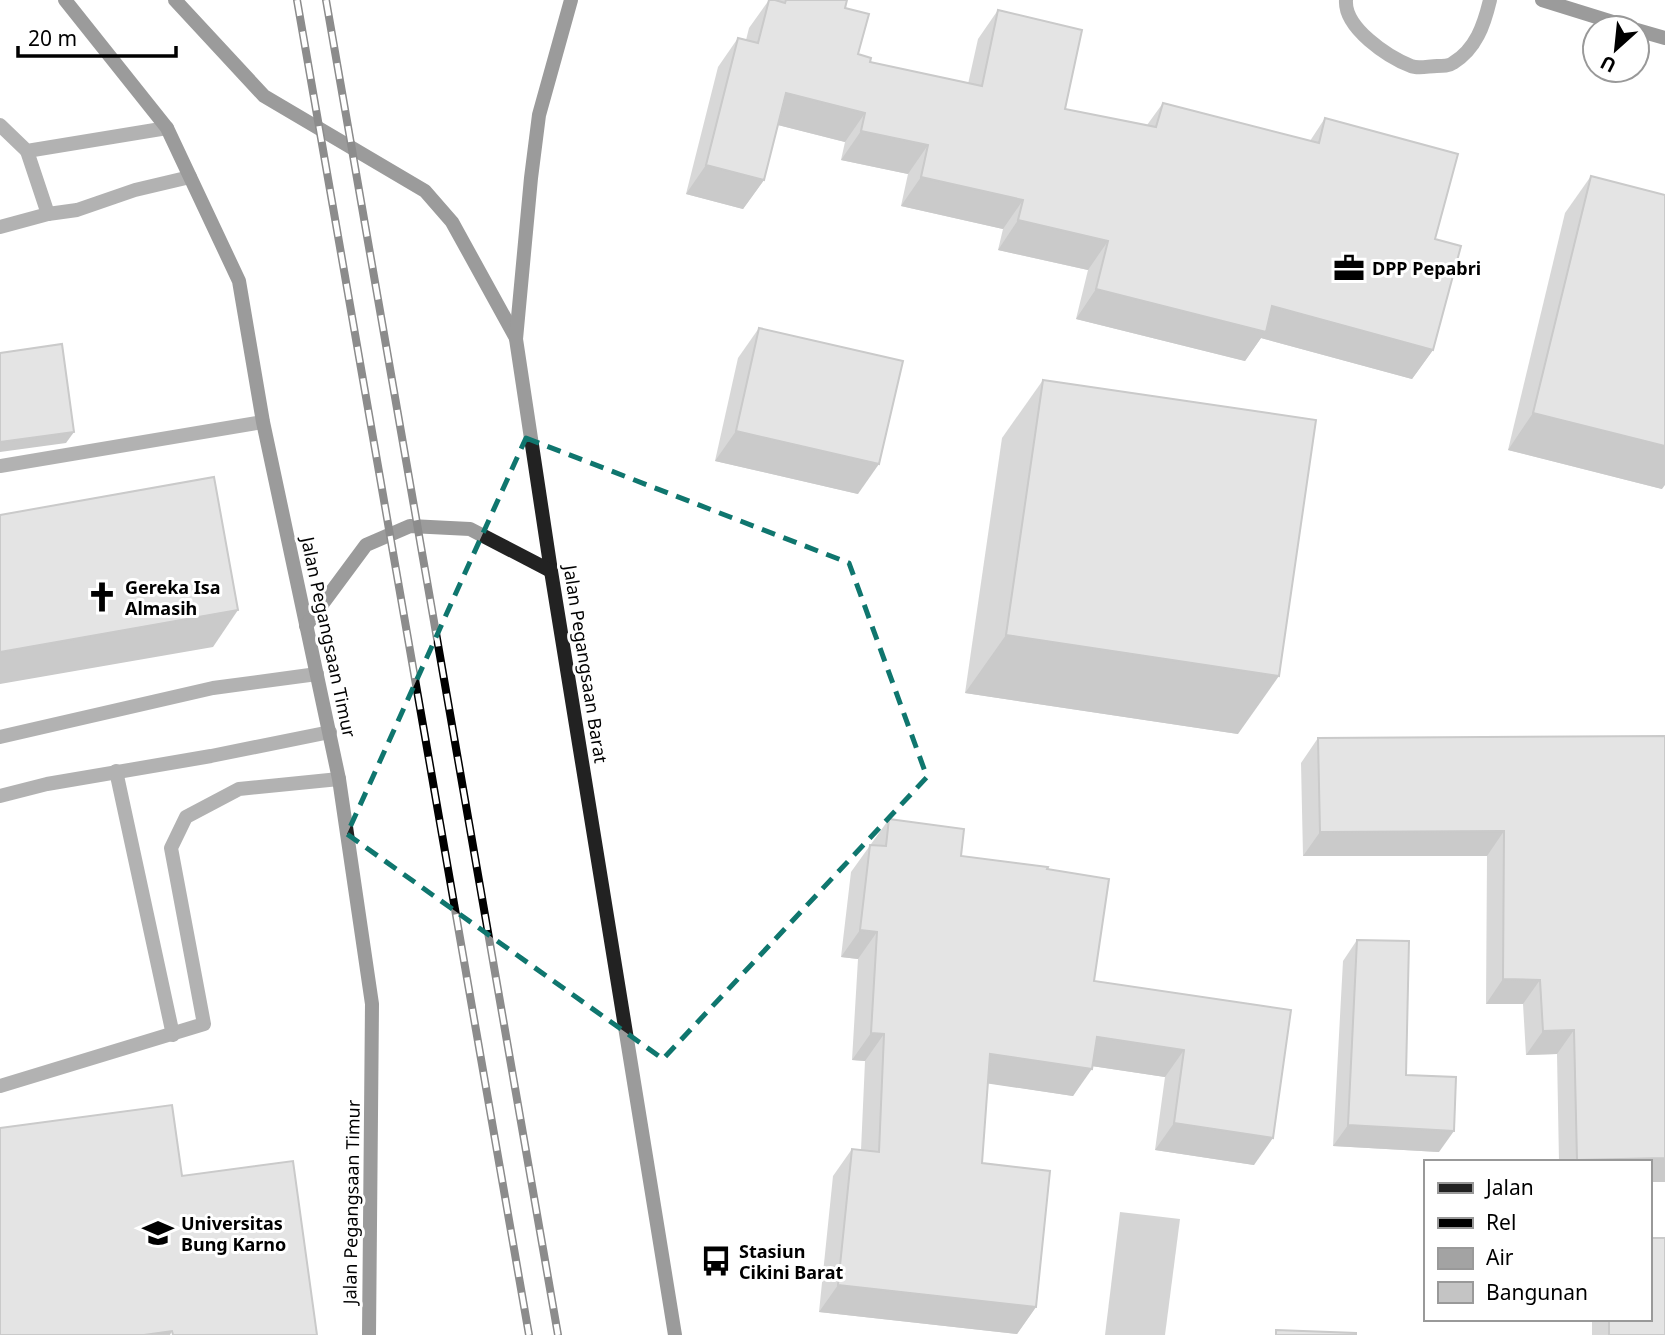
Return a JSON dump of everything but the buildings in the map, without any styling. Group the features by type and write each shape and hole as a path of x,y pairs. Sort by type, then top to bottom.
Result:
{"main road":[{"name":"Jalan Pegangsaan Timur","path":"65,0 167,128 239,281 263,422 339,779 372,1004 369,1335"},
{"path":"175,0 264,96 425,191 452,222 516,339"},
{"name":"Jalan Pegangsaan Barat","path":"571,0 539,115 516,339 675,1335"},
{"path":"1542,0 1587,14"},
{"path":"306,625 366,545 410,526 470,529 551,571"}],"lane":[{"path":"1346,0 1346,6 1361,33 1379,50 1413,67 1451,65 1471,48 1485,24 1490,0"},
{"path":"0,125 27,150 48,214"},
{"path":"27,150 167,128"},
{"path":"0,226 78,209 135,190 190,177"},
{"path":"0,466 263,422"},
{"path":"0,737 213,688 317,674"},
{"path":"0,796 47,783 330,732"},
{"path":"116,771 173,1035"},
{"path":"0,1086 204,1024 171,848 186,817 239,789 339,779"}],"highlighted area":[{"path":"526,438 849,563 927,777 663,1059 347,834"}],"water":[{"path":"1120,1212 1180,1219 1165,1335 1105,1335"}],"railway":[{"path":"297,0 529,1335"},
{"path":"326,0 558,1335"}],"place":[{"name":"DPP Pepabri","path":"1349,268"},
{"name":"Gereka Isa Almasih","path":"102,597"},
{"name":"Universitas Bung Karno","path":"158,1233"},
{"name":"Stasiun Cikini Barat","path":"716,1261"}]}
